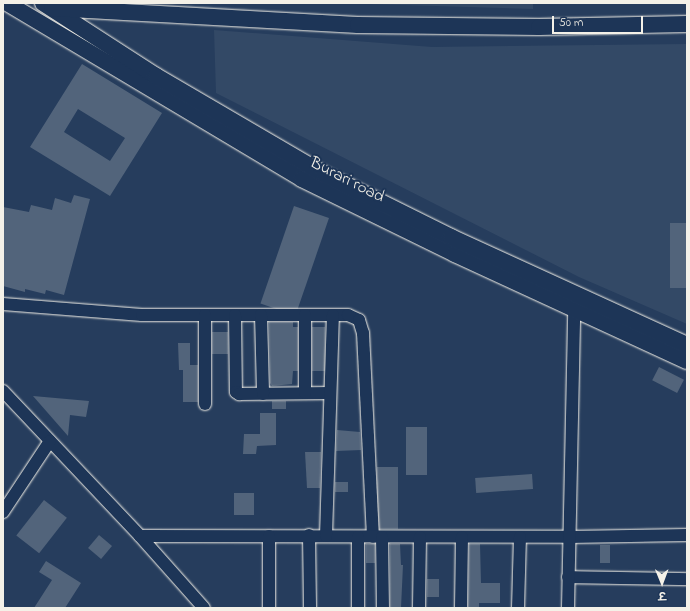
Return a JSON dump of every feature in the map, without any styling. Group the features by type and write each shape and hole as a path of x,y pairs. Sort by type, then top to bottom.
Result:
{"main road":[{"name":"Burari road","path":"7,3 302,179 574,310 687,361"},
{"name":"Burari road","path":"47,5 156,76 324,174 451,237 580,294 687,345"},
{"path":"34,19 47,5 388,26 539,27 687,24"}],"street":[{"path":"3,10 7,3"},
{"path":"568,608 574,310 580,294"},
{"path":"3,304 142,315 333,315 355,317 362,325 383,608"},
{"path":"205,315 205,404"},
{"path":"235,315 236,392 263,394 330,393"},
{"path":"261,315 263,394"},
{"path":"305,315 305,393"},
{"path":"326,536 333,315"},
{"path":"5,398 50,441 140,536 204,608"},
{"path":"3,512 50,441"},
{"path":"140,536 309,535 358,537 569,537 687,535"},
{"path":"309,535 310,608"},
{"path":"268,536 269,608"},
{"path":"358,537 358,608"},
{"path":"419,608 420,537"},
{"path":"461,608 462,537"},
{"path":"518,608 520,537"},
{"path":"568,577 687,579"}],"shaded area":[{"path":"334,3 533,3 533,9"},
{"path":"214,30 432,47 687,44 687,324 579,277 216,93"}],"building":[{"path":"82,64 162,113 110,196 30,147","holes":["78,109 125,138 110,161 64,132"]},
{"path":"74,195 90,199 64,295 46,290 45,294 25,289 25,292 3,286 3,207 29,212 31,205 52,210 55,198 71,203"},
{"path":"294,206 329,218 295,315 260,303"},
{"path":"670,223 687,223 687,288 670,288"},
{"path":"269,322 293,322 293,327 298,327 298,371 293,371 292,384 272,386 270,383"},
{"path":"312,327 325,327 325,371 312,371"},
{"path":"212,332 228,332 228,354 212,354"},
{"path":"178,343 190,343 190,365 198,365 198,402 183,402 183,370 179,370"},
{"path":"659,367 684,380 677,393 652,380"},
{"path":"33,396 89,401 86,417 70,415 68,436"},
{"path":"272,401 286,401 286,409 272,409"},
{"path":"260,413 276,413 276,445 257,446 256,454 243,454 244,434 260,434"},
{"path":"406,427 427,427 427,475 406,475"},
{"path":"337,430 360,432 361,450 336,451"},
{"path":"305,452 321,452 320,488 307,488"},
{"path":"377,467 398,467 398,529 377,529"},
{"path":"532,474 533,489 476,493 475,478"},
{"path":"335,482 348,482 348,492 335,492"},
{"path":"234,493 254,493 254,515 234,515"},
{"path":"44,500 67,518 39,553 16,535"},
{"path":"99,535 112,546 101,559 88,548"},
{"path":"366,544 375,544 375,563 366,563"},
{"path":"390,544 400,544 401,565 403,565 401,608 390,608"},
{"path":"469,544 480,544 481,583 500,583 500,603 479,603 479,608 468,608"},
{"path":"600,545 610,545 610,563 600,563"},
{"path":"46,561 81,583 65,608 34,608 52,580 39,572"},
{"path":"427,579 439,579 439,597 427,597"}]}
